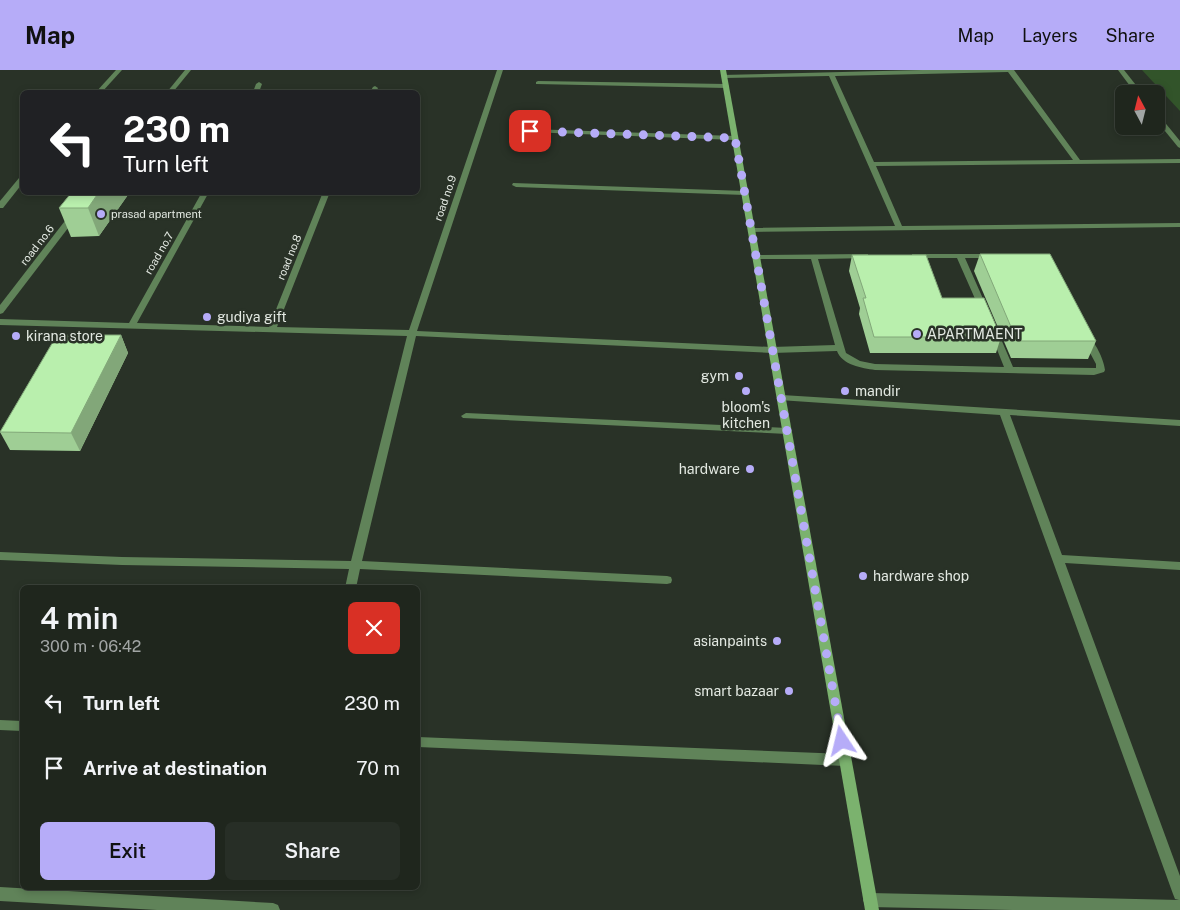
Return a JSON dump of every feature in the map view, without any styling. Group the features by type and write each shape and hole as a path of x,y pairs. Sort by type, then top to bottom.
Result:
{"street":[{"path":"102,90 119,70"},
{"path":"172,90 188,70"},
{"name":"road no.9","path":"351,585 412,333 500,70"},
{"path":"538,83 1010,70 1078,162"},
{"path":"1121,70 1133,85"},
{"path":"831,74 900,229"},
{"path":"724,77 871,905 1180,906"},
{"path":"257,90 259,84"},
{"path":"1165,127 1180,146"},
{"path":"530,131 735,138"},
{"path":"871,164 1180,161"},
{"path":"0,206 20,182"},
{"path":"516,185 745,193"},
{"name":"road no.7","path":"131,326 204,195"},
{"name":"road no.8","path":"272,329 326,195"},
{"name":"road no.6","path":"0,310 78,210"},
{"path":"751,230 1180,225"},
{"path":"756,257 872,256"},
{"path":"902,256 1004,256"},
{"path":"960,256 987,318"},
{"path":"814,257 840,348 842,354 848,360 875,367 1083,373 1100,370 1100,364 1082,330"},
{"path":"0,322 412,333 772,350 840,348"},
{"path":"991,326 1010,371"},
{"path":"782,398 1180,423"},
{"path":"1004,412 1180,894"},
{"path":"466,416 787,431"},
{"path":"0,556 354,565 667,580"},
{"path":"1058,559 1180,566"},
{"path":"0,725 20,726"},
{"path":"420,742 845,760"},
{"path":"0,894 273,910"}],"green space":[{"path":"1142,70 1180,70 1180,111 1165,95 1165,85 1156,85"}],"building":[{"path":"70,195 97,195 88,208 59,208"},
{"path":"980,254 1050,254 1096,341 1017,341"},
{"path":"852,255 926,255 942,298 984,298 1001,337 874,337 863,298 866,298"},
{"path":"57,335 121,335 71,433 0,432"}],"place":[{"name":"prasad apartment","path":"101,214"},
{"name":"gudiya gift","path":"207,317"},
{"name":"APARTMAENT","path":"917,334"},
{"name":"kirana store","path":"16,336"},
{"name":"gym","path":"739,376"},
{"name":"bloom's kitchen","path":"746,391"},
{"name":"mandir","path":"845,391"},
{"name":"hardware","path":"750,469"},
{"name":"hardware shop","path":"863,576"},
{"name":"asianpaints","path":"777,641"},
{"name":"smart bazaar","path":"789,691"}],"route":[{"path":"530,131 735,138 842,741"}]}
